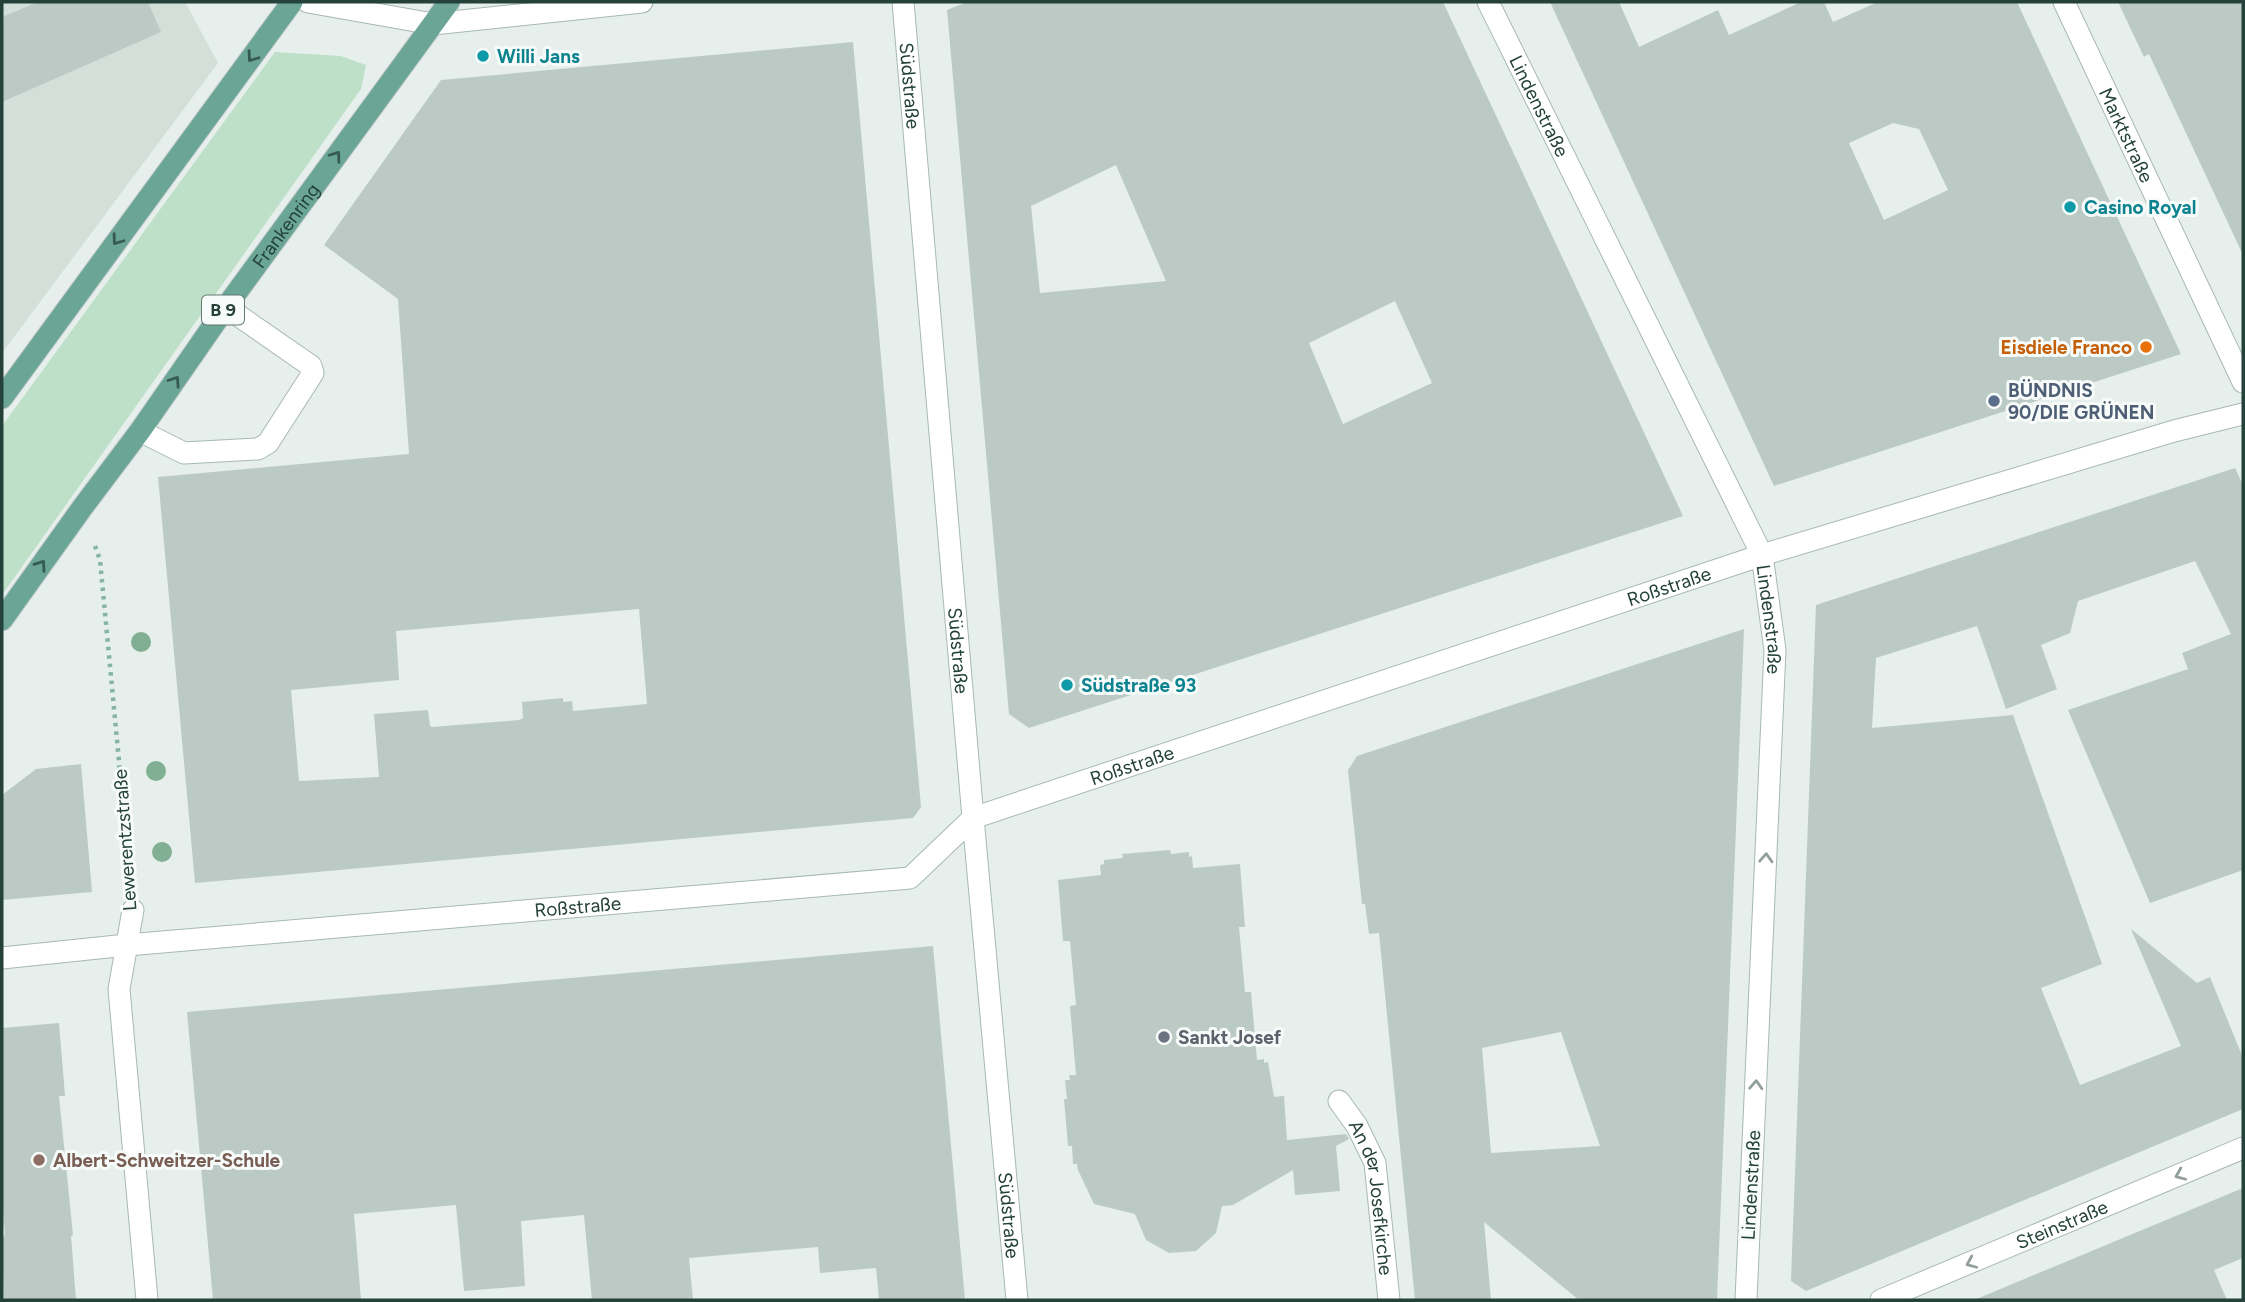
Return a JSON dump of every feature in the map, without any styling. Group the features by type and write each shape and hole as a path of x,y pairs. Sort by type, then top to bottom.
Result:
{"main road":[{"path":"2,398 292,2"},
{"name":"Frankenring","path":"2,620 449,2"}],"street":[{"path":"308,2 433,24 642,2"},
{"name":"Südstraße","path":"903,2 1017,1300"},
{"name":"Lindenstraße","path":"1488,2 1762,555 1775,650 1746,1300"},
{"name":"Marktstraße","path":"2064,2 2243,382"},
{"path":"140,431 184,453 258,449 268,443 313,373 311,366 226,307"},
{"name":"Roßstraße","path":"2,958 127,944 911,878 973,818 1762,555 2174,431 2243,414"},
{"name":"Lewerentzstraße","path":"132,910 119,989 147,1300"},
{"name":"An der Josefkirche","path":"1339,1101 1357,1126 1375,1163 1389,1300"},
{"name":"Steinstraße","path":"1881,1300 2243,1148"}],"path":[{"name":"Lewerentzstraße","path":"82,508 100,560 132,910"}],"shaded area":[{"path":"2,2 185,2 218,63 2,353"}],"green space":[{"path":"275,52 341,56 366,65 361,89 2,595 2,426"}],"building":[{"path":"38,2 148,2 161,32 2,102 2,17"},
{"path":"967,2 1443,2 1683,516 1029,728 1009,714 947,10","holes":["1116,165 1166,281 1040,293 1031,206","1395,301 1432,383 1343,424 1309,343"]},
{"path":"1550,2 1619,2 1639,47 1718,10 1729,35 1801,2 1824,2 1833,22 1878,2 2017,2 2181,354 1774,486","holes":["1893,123 1919,129 1948,190 1884,220 1849,143"]},
{"path":"2118,2 2243,2 2243,255 2149,54 2144,57"},
{"path":"853,42 921,807 913,818 195,883 158,477 409,454 398,299 324,245 441,80","holes":["639,609 647,704 573,711 572,701 563,702 563,698 522,702 523,718 519,720 432,727 428,710 374,714 379,777 299,781 291,690 399,680 396,631"]},
{"path":"2235,468 2243,485 2243,870 2150,903 2068,710 2188,669 2182,653 2231,634 2195,561 2078,601 2070,633 2041,645 2057,689 2006,709 1977,626 1876,658 1872,728 2013,715 2102,964 2041,988 2080,1085 2181,1046 2131,929 2197,983 2210,977 2243,1058 2243,1109 1806,1291 1791,1281 1816,605"},
{"path":"1744,629 1717,1300 1579,1300 1484,1222 1491,1300 1415,1300 1379,933 1369,934 1365,904 1362,904 1348,770 1357,756","holes":["1561,1032 1600,1146 1491,1153 1482,1048"]},
{"path":"81,764 92,892 2,900 2,795 36,769"},
{"name":"Sankt Josef","path":"1170,850 1171,854 1189,852 1193,868 1240,864 1245,927 1239,927 1245,992 1251,992 1257,1060 1264,1059 1264,1063 1268,1062 1274,1097 1284,1096 1287,1140 1346,1134 1349,1139 1336,1146 1340,1191 1295,1195 1293,1170 1233,1205 1222,1206 1216,1233 1196,1251 1169,1253 1146,1240 1135,1214 1094,1204 1077,1164 1073,1164 1072,1146 1068,1146 1064,1099 1067,1099 1065,1080 1070,1080 1069,1075 1076,1075 1070,1006 1076,1005 1070,941 1063,941 1058,880 1101,875 1100,865 1104,864 1104,860 1123,858 1122,854"},
{"path":"933,946 965,1300 879,1300 876,1268 820,1273 818,1247 689,1258 693,1300 592,1300 584,1215 521,1221 525,1286 464,1291 456,1205 354,1214 361,1300 213,1300 187,1012"},
{"name":"Albert-Schweitzer-Schule","path":"59,1023 65,1096 59,1096 73,1235 76,1300 4,1300 2,1028"},
{"path":"2243,1188 2243,1258 2214,1270 2227,1300 1974,1300"}],"place":[{"name":"Willi Jans","path":"483,56"},
{"name":"Casino Royal","path":"2070,207"},
{"name":"Eisdiele Franco","path":"2146,347"},
{"name":"BÜNDNIS 90/DIE GRÜNEN","path":"1994,401"},
{"name":"Südstraße 93","path":"1067,685"},
{"name":"Sankt Josef","path":"1164,1037"},
{"name":"Albert-Schweitzer-Schule","path":"39,1160"}]}
